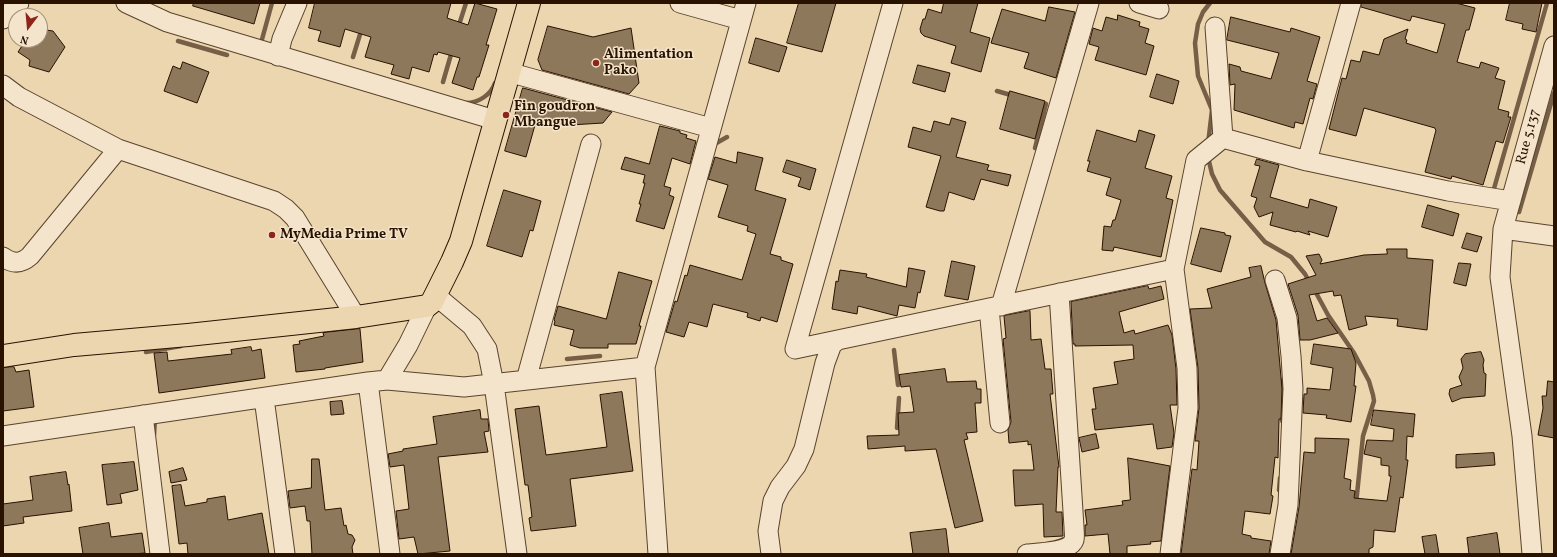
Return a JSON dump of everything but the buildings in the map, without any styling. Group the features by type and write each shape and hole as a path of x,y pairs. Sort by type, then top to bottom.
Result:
{"main road":[{"path":"3,356 74,345 188,335 356,317 431,300 452,262 461,241 508,72 529,3"}],"street":[{"path":"3,19 18,3"},
{"path":"126,3 167,22 495,120"},
{"path":"278,56 282,39 297,3"},
{"path":"303,3 308,3"},
{"path":"658,554 645,367 743,12 680,3"},
{"path":"893,3 795,349 1174,269"},
{"path":"1000,423 995,307 1090,3"},
{"path":"1139,3 1159,10"},
{"path":"1307,161 1351,3"},
{"path":"1215,27 1223,138"},
{"name":"Rue 5.137","path":"1532,554 1522,436 1500,277 1503,229 1554,46"},
{"path":"508,72 711,128"},
{"path":"3,85 19,97 118,149 274,201 286,209 295,218 356,317"},
{"path":"1223,138 1307,161 1448,192 1511,200"},
{"path":"1170,554 1188,408 1186,368 1174,269 1196,160 1223,138"},
{"path":"526,380 591,144"},
{"path":"3,257 10,262 18,263 25,261 118,149"},
{"path":"1503,229 1554,236"},
{"path":"1275,280 1287,318 1293,389 1288,505 1280,554"},
{"path":"1028,554 1070,546 1074,540 1059,293"},
{"path":"387,380 408,345 431,300 472,326 487,349 494,384 517,554"},
{"path":"771,554 768,531 769,516 773,501 780,487 796,466 804,448 825,363 832,344 838,340"},
{"path":"3,436 368,382 387,380 464,387 645,367"},
{"path":"368,382 390,554"},
{"path":"264,398 285,554"},
{"path":"143,415 160,554"}],"waterway":[{"path":"261,43 272,3"},
{"path":"458,28 466,3"},
{"path":"1208,144 1212,110 1198,76 1195,43 1198,24 1203,12 1210,3"},
{"path":"1493,192 1547,3"},
{"path":"353,57 362,28"},
{"path":"178,41 227,55"},
{"path":"443,82 452,51"},
{"path":"466,103 475,102 484,98 495,83"},
{"path":"997,91 1014,96"},
{"path":"1519,212 1554,93"},
{"path":"1035,148 1046,104 1039,102"},
{"path":"713,145 727,137"},
{"path":"1208,157 1212,174 1220,190 1265,242 1291,257 1305,274 1310,283"},
{"path":"1314,289 1328,315 1354,353 1369,381 1373,395 1374,401 1363,436 1356,504"},
{"path":"146,352 181,346"},
{"path":"894,350 898,385"},
{"path":"567,359 600,356"},
{"path":"1282,421 1283,380"},
{"path":"897,428 899,398"},
{"path":"154,435 155,419"},
{"path":"1279,490 1280,478"}],"place":[{"name":"Alimentation Pako","path":"596,63"},
{"name":"Fin goudron Mbangue","path":"506,115"},
{"name":"MyMedia Prime TV","path":"272,235"}]}
